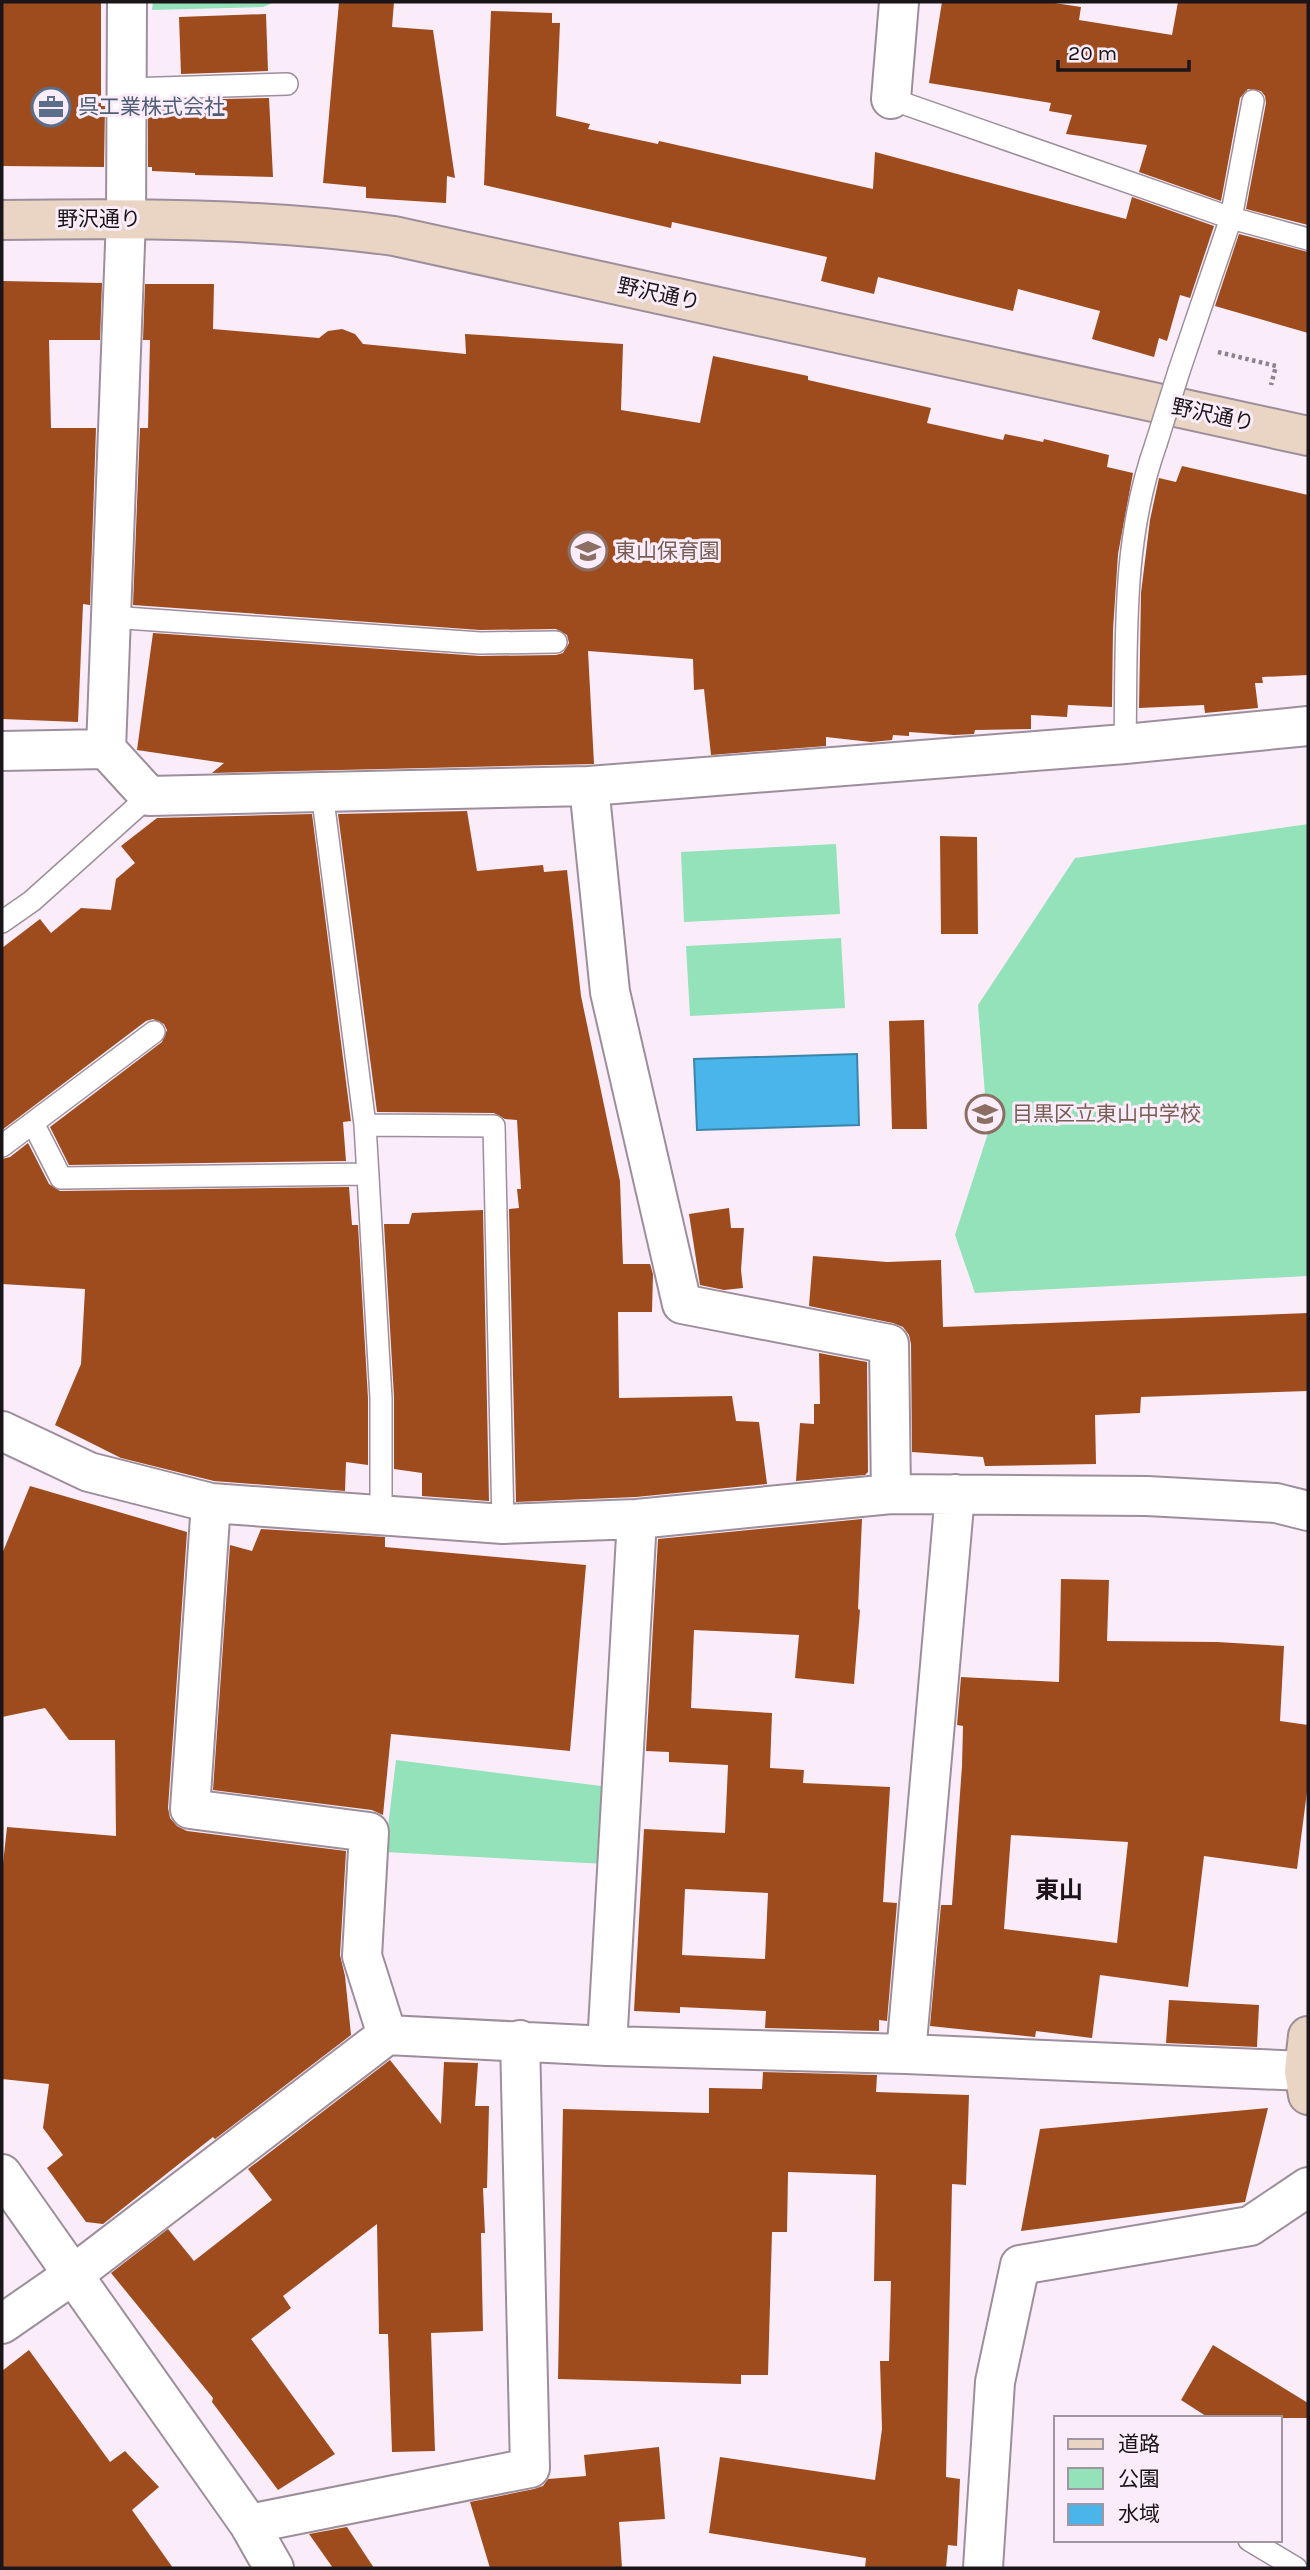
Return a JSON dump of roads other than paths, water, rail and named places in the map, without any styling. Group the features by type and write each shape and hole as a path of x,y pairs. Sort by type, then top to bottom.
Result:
{"street":[{"path":"127,2 126,218 106,749 149,796 590,786 1125,744 1308,726"},
{"path":"891,99 899,2"},
{"name":"野沢通り","path":"2,220 126,218 292,224 394,236 1308,436"},
{"path":"2,751 106,749"},
{"path":"590,786 610,992 682,1304 889,1343 891,1494"},
{"path":"2,1431 89,1472 211,1503 381,1517 503,1524 637,1519 891,1494 1147,1496 1276,1503 1308,1511"},
{"path":"906,2054 955,1494"},
{"path":"211,1503 190,1809 369,1832 362,1956 387,2035"},
{"path":"607,2046 637,1519"},
{"path":"2,2324 74,2274 387,2035 607,2046 1307,2067"},
{"path":"249,2524 530,2468 520,2040"},
{"path":"2,2174 249,2524 274,2568"},
{"path":"983,2568 995,2382 1020,2265 1250,2226 1308,2187"}],"lane":[{"path":"127,89 287,84"},
{"path":"891,99 1231,218 1308,239"},
{"path":"1125,744 1129,562 1143,479 1231,218 1253,101"},
{"path":"111,617 480,643 555,642"},
{"path":"322,792 365,1125 381,1398 381,1517"},
{"path":"2,922 32,901 149,796"},
{"path":"2,1146 154,1032"},
{"path":"33,1123 61,1178 368,1174"},
{"path":"365,1125 494,1126 503,1524"},
{"path":"1252,2542 1296,2568"}],"water":[{"path":"857,1054 859,1125 697,1130 694,1059"}],"place":[{"name":"呉工業株式会社","path":"51,107"},
{"name":"東山保育園","path":"588,551"},
{"name":"目黒区立東山中学校","path":"985,1114"}],"district":[{"name":"東山","path":"1059,1890"}]}
